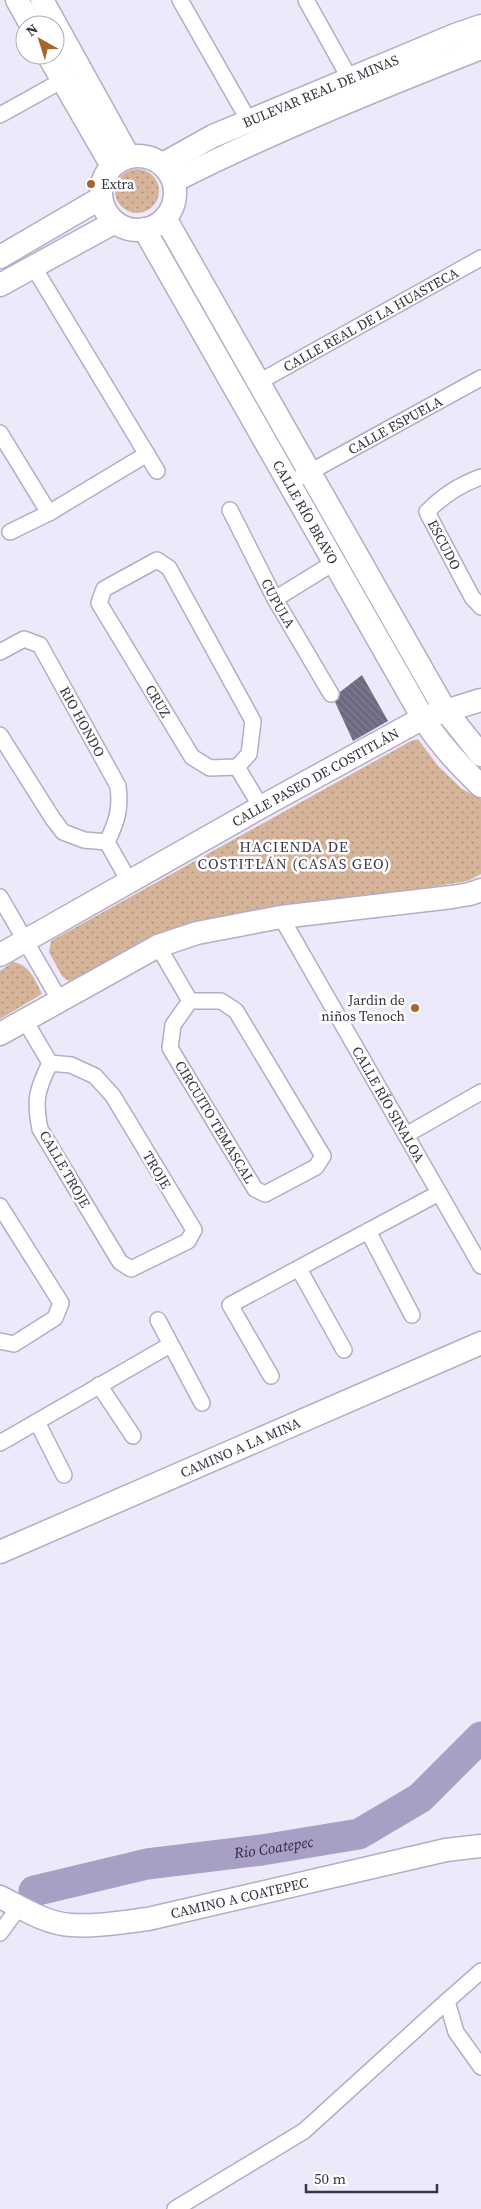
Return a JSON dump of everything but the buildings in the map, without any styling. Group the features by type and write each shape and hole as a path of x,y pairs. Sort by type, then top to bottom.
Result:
{"street":[{"path":"17,0 25,15"},
{"path":"42,0 121,162"},
{"path":"180,0 249,121"},
{"path":"306,0 350,79"},
{"name":"BULEVAR REAL DE MINAS","path":"168,173 213,136 455,35 481,26"},
{"name":"BULEVAR REAL DE MINAS","path":"168,173 241,147 481,48"},
{"path":"54,65 62,80 121,162"},
{"path":"0,115 62,80"},
{"path":"141,156 152,158 168,173 174,200 165,218 156,225 144,230 124,227 108,216 101,198 103,181 121,162 141,156"},
{"path":"0,257 101,198"},
{"name":"CALLE RÍO BRAVO","path":"165,218 444,710 481,754"},
{"path":"0,285 115,222"},
{"name":"CALLE RÍO BRAVO","path":"144,230 423,718 433,734 456,762 481,786"},
{"name":"CALLE REAL DE LA HUASTECA","path":"259,382 481,258"},
{"path":"32,266 157,471"},
{"name":"CALLE ESPUELA","path":"290,484 481,378"},
{"path":"0,433 49,513"},
{"path":"10,532 49,513 146,454"},
{"name":"ESCUDO","path":"481,477 467,482 441,497 427,512 472,597 481,607"},
{"name":"CUPULA","path":"230,510 275,599 331,694"},
{"name":"CRUZ","path":"157,560 169,568 253,721 249,754 237,767 210,768 192,757 99,603 104,589 157,560"},
{"path":"275,599 335,562"},
{"name":"RIO HONDO","path":"0,652 24,639 40,645 118,786 120,803 116,824 107,842"},
{"name":"CALLE PASEO DE COSTITLÁN","path":"0,955 261,807 423,718 481,700"},
{"path":"0,735 52,819 63,832 84,840 107,842 130,883"},
{"path":"237,767 261,807"},
{"path":"0,1034 59,999 158,946 197,933 281,917 452,897 481,890"},
{"path":"0,897 59,999"},
{"name":"CALLE RÍO SINALOA","path":"281,917 481,1266"},
{"path":"158,946 190,1001"},
{"name":"CIRCUITO TEMASCAL","path":"190,1001 221,1001 236,1011 323,1156 316,1167 266,1194 255,1189 170,1048 173,1025 190,1001"},
{"path":"24,1019 50,1063"},
{"name":"CALLE TROJE","path":"50,1063 41,1082 36,1106 40,1129 120,1262"},
{"name":"TROJE","path":"50,1063 71,1065 95,1076 113,1096 194,1230 188,1241 131,1269 120,1262"},
{"path":"406,1136 481,1092"},
{"path":"271,1376 230,1305 439,1193"},
{"path":"0,1206 61,1303 55,1318 14,1344 0,1342"},
{"path":"368,1231 412,1315"},
{"path":"298,1269 344,1350"},
{"path":"158,1320 202,1403"},
{"name":"CAMINO A LA MINA","path":"0,1552 481,1343"},
{"path":"0,1442 170,1345"},
{"path":"99,1385 133,1436"},
{"path":"36,1422 64,1475"},
{"name":"CAMINO A COATEPEC","path":"10,1902 45,1919 70,1925 107,1924 148,1919 446,1850 481,1846"},
{"path":"0,1933 10,1902"},
{"path":"175,2209 304,2130 446,2001 481,1972"},
{"path":"446,2001 456,2032 481,2066"}],"shaded area":[{"path":"141,169 153,175 158,182 158,200 153,207 146,212 133,213 125,210 118,203 115,187 118,179 125,172"},
{"path":"418,739 438,766 462,789 481,799 481,874 468,881 327,904 68,981 62,976 49,952 51,941 411,741"},
{"path":"13,962 19,963 28,970 42,994 0,1019 0,971"}],"waterway":[{"name":"Rio Coatepec","path":"34,1891 147,1864 262,1850 359,1834 420,1798 481,1737"}],"place":[{"name":"Extra","path":"91,184"},
{"name":"Jardin de niños Tenoch","path":"415,1008"}],"district":[{"name":"HACIENDA DE COSTITLÁN (CASAS GEO)","path":"294,856"}]}
